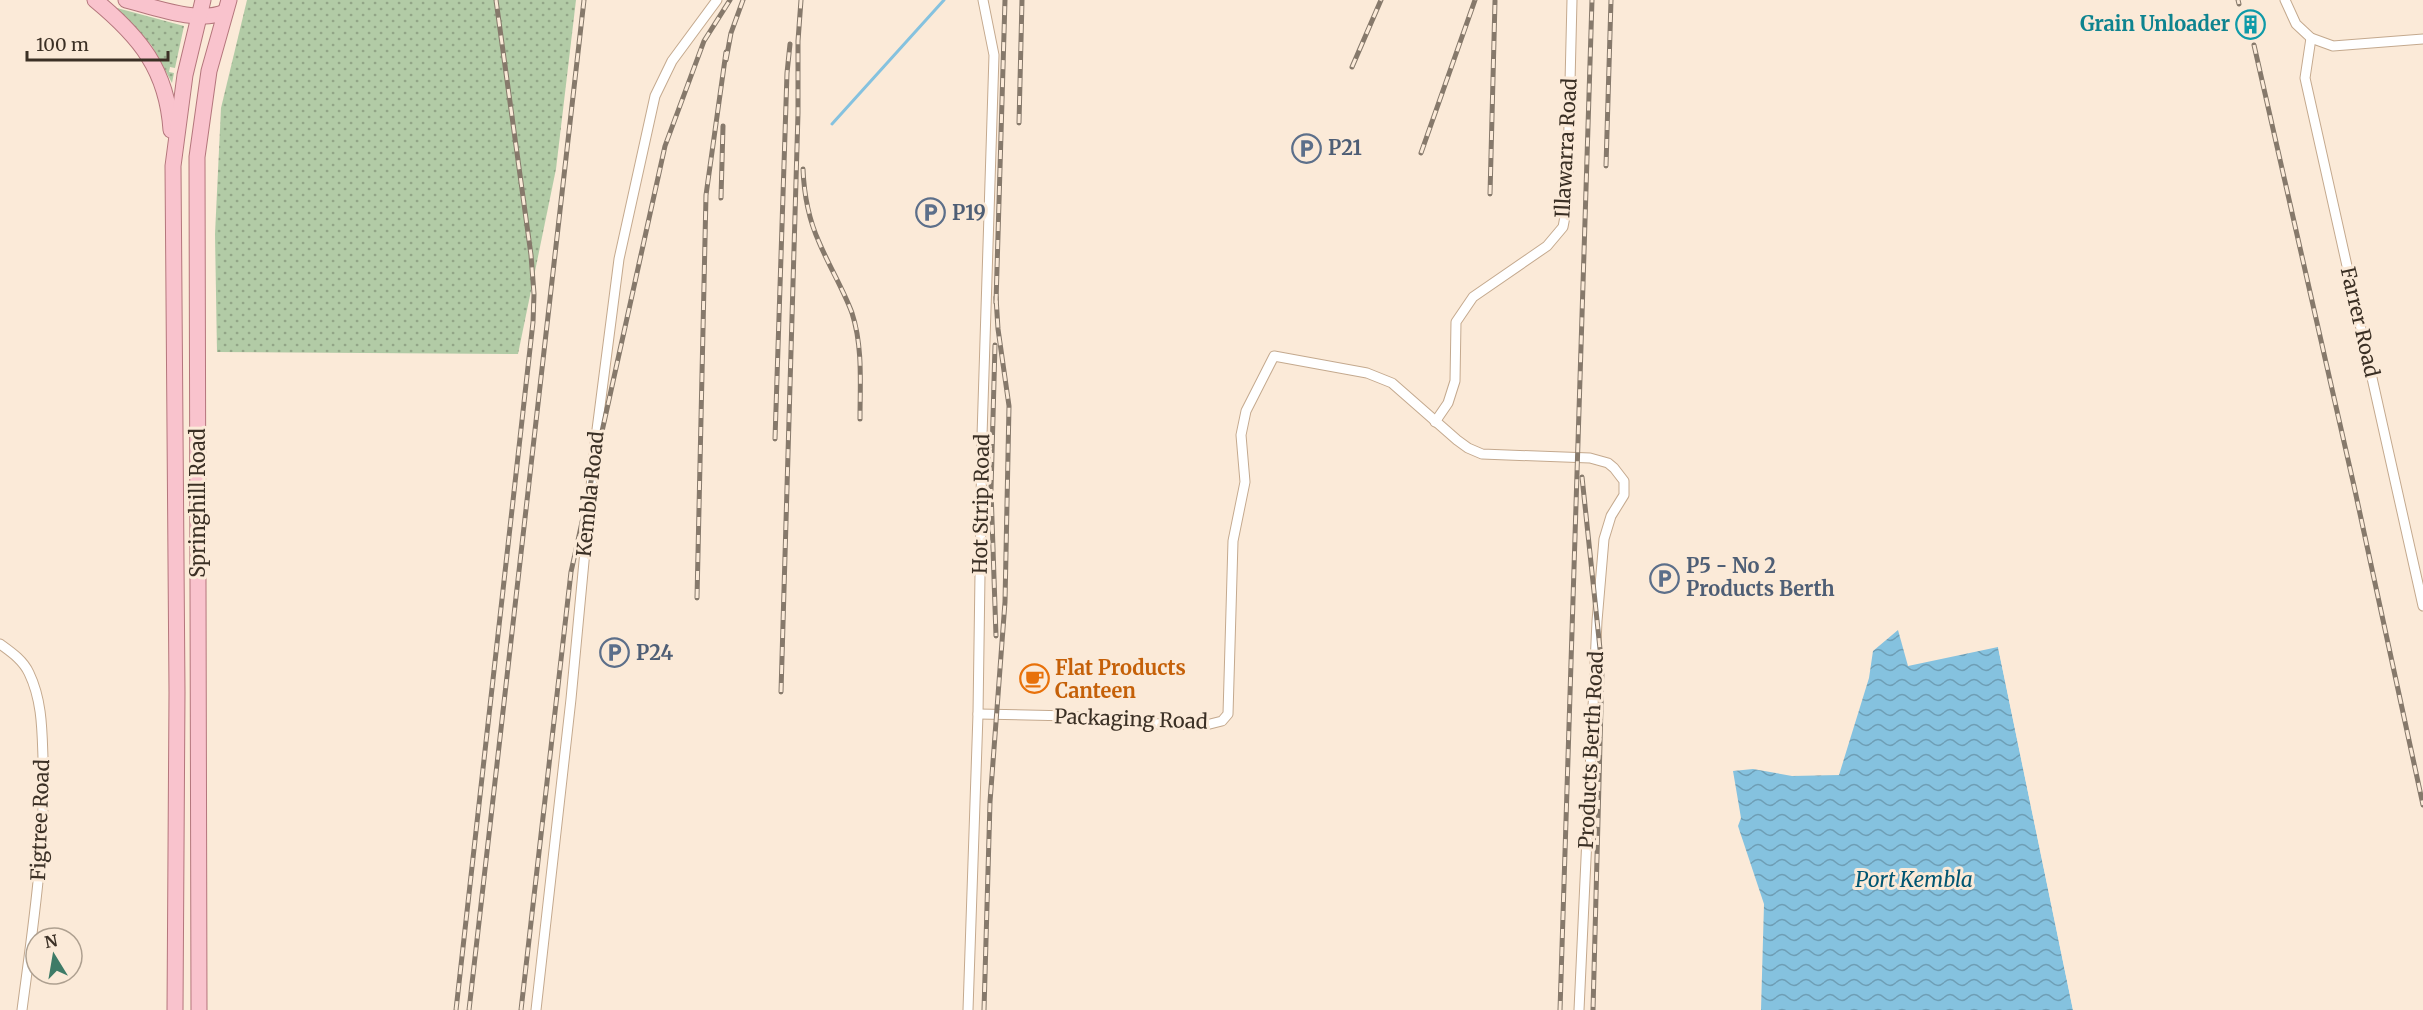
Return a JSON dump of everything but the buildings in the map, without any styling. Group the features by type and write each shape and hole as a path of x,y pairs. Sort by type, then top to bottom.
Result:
{"main road":[{"path":"95,0 132,33 156,69 168,104 173,166"},
{"path":"126,0 198,17 214,16 227,7 213,0"},
{"name":"Springhill Road","path":"175,1010 177,680 173,166 185,75 202,0"},
{"name":"Springhill Road","path":"198,1010 197,157 209,71 227,7"}],"street":[{"name":"Kembla Road","path":"536,1010 570,711 595,445 619,259 655,96 672,61 717,0"},
{"name":"Hot Strip Road","path":"968,1010 978,714 982,436 994,56 983,0"},
{"name":"Illawarra Road","path":"1435,422 1448,403 1455,381 1456,321 1473,297 1546,246 1563,226 1567,206 1572,0"},
{"path":"2285,0 2296,24 2311,38 2333,46 2423,39"},
{"name":"Farrer Road","path":"2311,38 2305,78 2423,606"},
{"name":"Packaging Road","path":"978,714 1071,716 1127,723 1206,725 1222,721 1228,714 1233,541 1245,482 1241,435 1243,422 1274,356 1367,373 1392,383 1435,422"},
{"name":"Products Berth Road","path":"1435,422 1468,448 1482,454 1576,456 1601,460 1614,468 1624,482 1624,495 1611,516 1607,529 1601,574 1579,1010"},
{"name":"Figtree Road","path":"0,644 14,653 28,670 40,704 42,725 44,780 42,839 36,907 22,1010"}],"green space":[{"path":"247,0 576,0 556,169 518,354 217,352 215,234 221,108"},
{"path":"117,8 184,26 175,68 170,67 169,72 174,73 172,83 152,46"}],"water":[{"name":"Port Kembla","path":"1898,630 1908,666 1998,647 2073,1010 1761,1010 1764,904 1738,826 1741,818 1733,771 1753,769 1792,776 1839,775 1869,678 1873,651"}],"pier":[{"path":"1998,647 2001,647 2076,1010 2073,1010"}],"waterway":[{"path":"832,124 944,0"}],"railway":[{"path":"456,1010 533,322 534,294 531,255 496,0"},
{"path":"469,1010 584,0"},
{"path":"521,1010 571,572 665,146 704,41 730,0"},
{"path":"726,60 731,33 743,0"},
{"path":"781,692 798,113 798,41 801,0"},
{"path":"996,303 1005,0"},
{"path":"1019,123 1022,0"},
{"path":"1352,67 1381,0"},
{"path":"1421,153 1475,0"},
{"path":"1560,1010 1592,0"},
{"path":"1606,166 1611,0"},
{"path":"2238,0 2239,4"},
{"path":"1490,194 1495,1"},
{"path":"775,439 787,73 790,44"},
{"path":"2254,45 2354,486 2423,805"},
{"path":"697,598 706,195 726,52"},
{"path":"721,198 723,126"},
{"path":"803,169 812,225 856,326 860,366 860,419"},
{"path":"984,1010 990,802 1005,602 1009,406 998,329 996,297"},
{"path":"995,345 991,490 996,636"},
{"path":"1582,477 1602,668 1593,1010"}],"place":[{"name":"Grain Unloader","path":"2251,24"},
{"name":"P21","path":"1307,148"},
{"name":"P19","path":"931,213"},
{"name":"P5 - No 2 Products Berth","path":"1665,578"},
{"name":"P24","path":"615,653"},
{"name":"Flat Products Canteen","path":"1034,679"}]}
